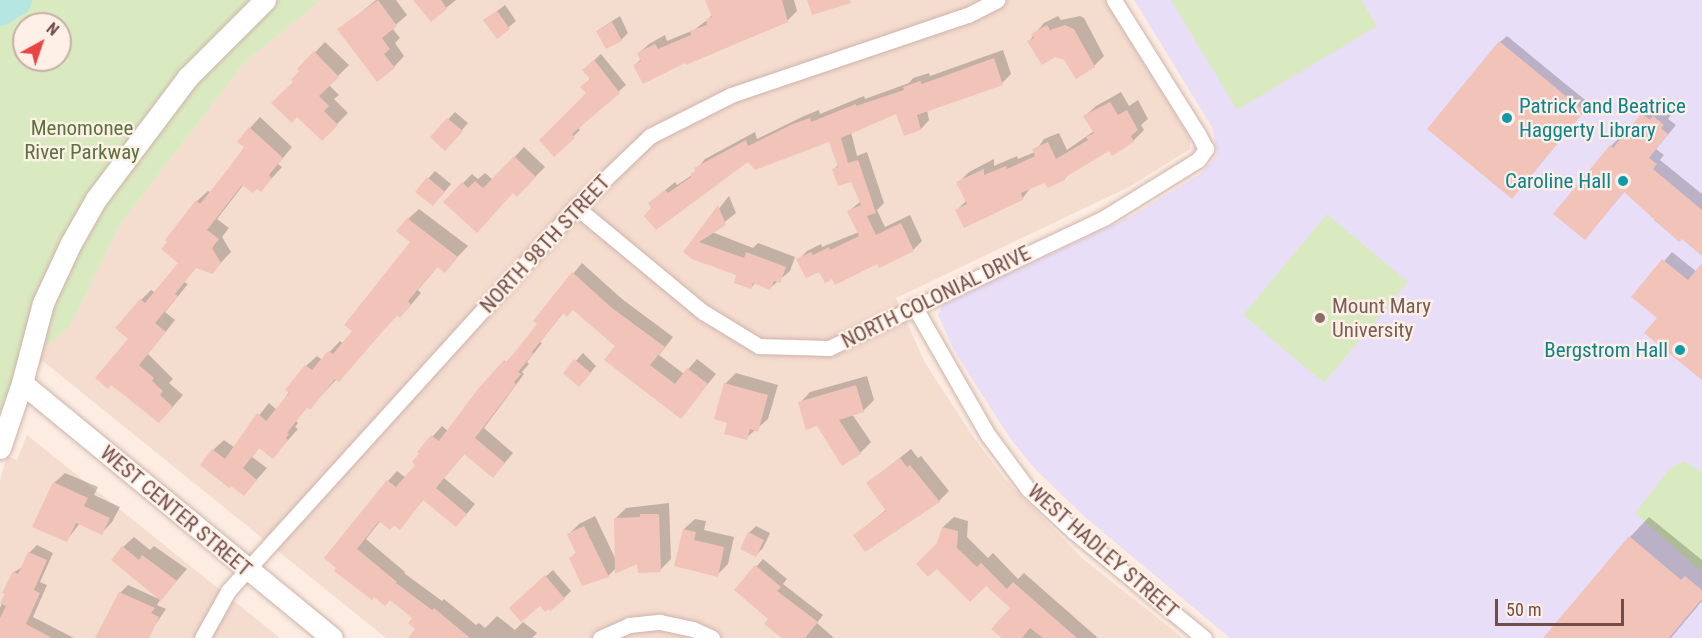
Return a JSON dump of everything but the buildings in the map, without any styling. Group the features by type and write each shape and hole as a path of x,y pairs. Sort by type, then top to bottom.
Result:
{"street":[{"path":"0,448 22,383 43,303 71,243 96,199 188,77 265,0"},
{"name":"NORTH 98TH STREET","path":"201,638 228,591 576,207 650,136 731,95 968,15 997,0"},
{"name":"NORTH COLONIAL DRIVE","path":"576,207 703,312 759,346 829,348 1104,218 1198,160 1206,149 1114,0"},
{"name":"WEST HADLEY STREET","path":"914,306 988,435 1028,489 1073,531 1204,638"},
{"name":"WEST CENTER STREET","path":"22,383 332,638"},
{"path":"600,638 629,625 660,622 693,629 712,638"}],"shaded area":[{"path":"321,0 1105,0 1190,138 1190,149 1129,187 896,298 925,363 974,438 1004,478 1083,559 1183,638 386,638 43,361 37,366 40,352 70,326 121,223 245,62"},
{"name":"Mount Mary University","path":"1134,0 1702,0 1702,638 1230,638 1086,518 1035,469 1010,438 976,385 954,350 938,315 943,304 1128,218 1200,174 1215,158 1217,153 1212,127"},
{"path":"27,435 280,638 0,638 0,481 7,456 17,460"}],"green space":[{"name":"Menomonee River Parkway","path":"0,0 321,0 245,62 121,223 70,326 41,351 0,439"},
{"path":"1171,0 1361,0 1377,26 1237,110"},
{"path":"1327,214 1408,282 1324,383 1243,315"},
{"path":"1684,461 1702,472 1702,572 1635,513 1669,469"}],"waterway":[{"path":"0,10 16,0"}],"place":[{"name":"Patrick and Beatrice Haggerty Library","path":"1507,118"},
{"name":"Caroline Hall","path":"1623,181"},
{"name":"Mount Mary University","path":"1320,318"},
{"name":"Bergstrom Hall","path":"1680,350"}]}
